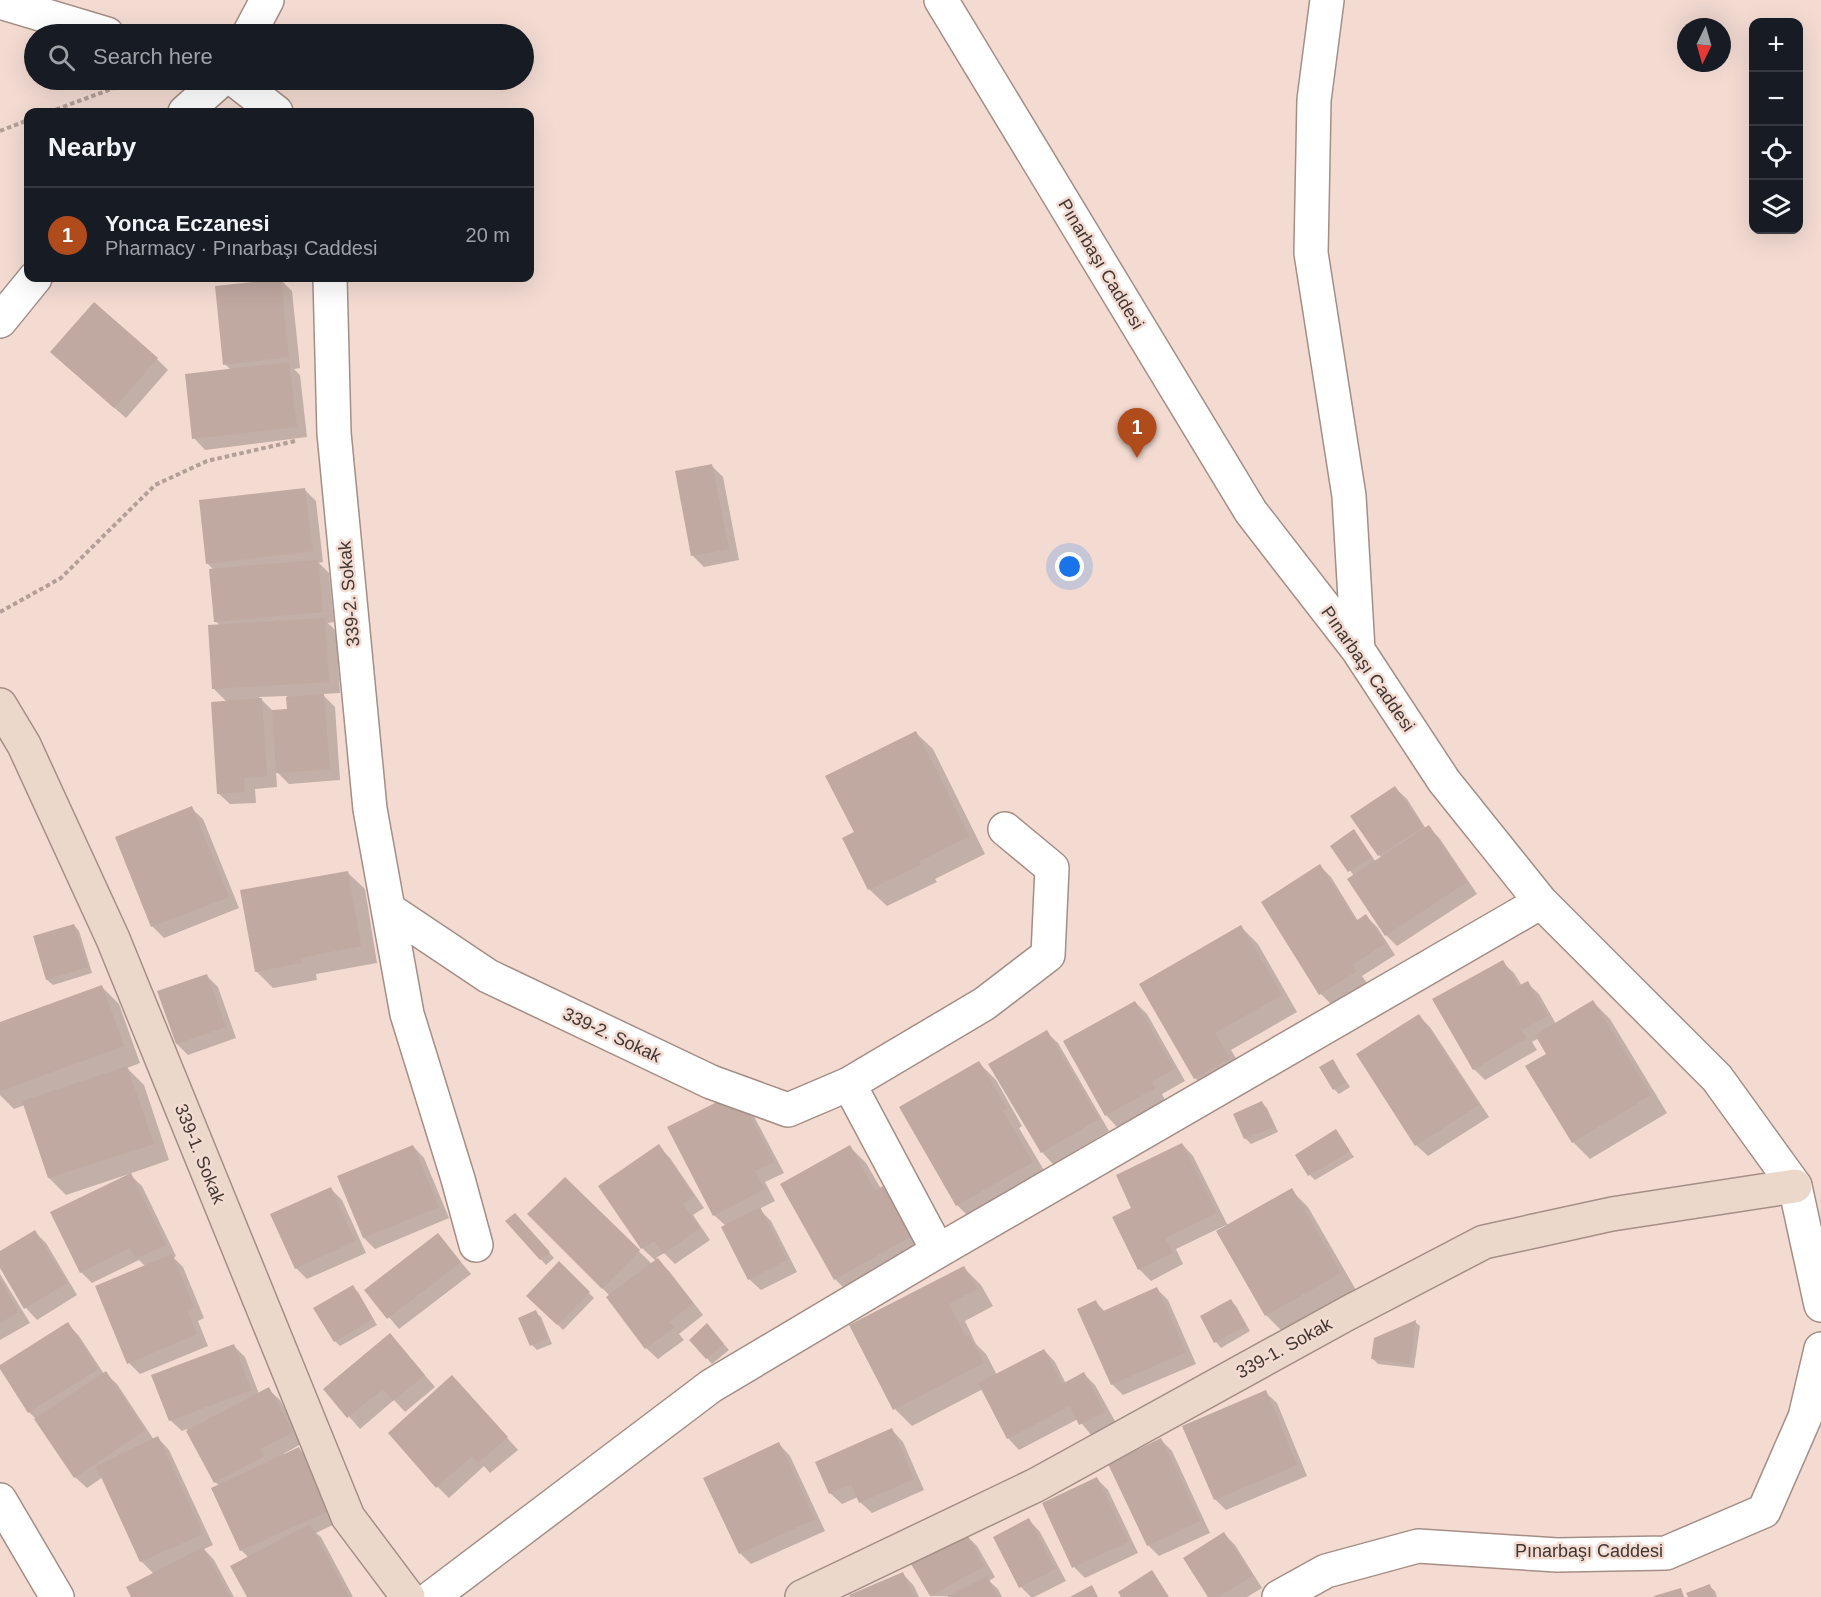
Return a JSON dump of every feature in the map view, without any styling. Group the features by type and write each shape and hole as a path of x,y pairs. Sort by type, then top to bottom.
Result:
{"street":[{"path":"254,24 267,0"},
{"name":"Pınarbaşı Caddesi","path":"941,0 1251,512 1358,650 1444,781 1541,902 1717,1078 1795,1186 1821,1305"},
{"path":"1327,0 1314,100 1311,253 1348,496 1358,650"},
{"path":"0,2 74,24"},
{"path":"190,108 210,90"},
{"path":"248,90 271,108"},
{"path":"0,321 32,282"},
{"name":"339-2. Sokak","path":"330,282 334,433 370,808 407,1014 476,1245"},
{"name":"339-1. Sokak","path":"0,705 24,745 113,939 348,1517 408,1597"},
{"name":"339-2. Sokak","path":"388,909 488,976 711,1082 788,1110 849,1084 984,1004 1048,955 1052,868 1005,830"},
{"path":"432,1597 711,1386 938,1251 1541,902"},
{"path":"849,1084 938,1251"},
{"name":"339-1. Sokak","path":"802,1597 1036,1485 1348,1313 1484,1242 1612,1214 1795,1186"},
{"name":"Pınarbaşı Caddesi","path":"1279,1597 1326,1571 1418,1546 1557,1555 1666,1553 1764,1510 1805,1417 1821,1349"},
{"path":"0,1500 57,1597"}],"path":[{"path":"60,108 109,90"},
{"path":"0,131 24,122"},
{"path":"0,612 62,578 155,485 207,461 334,433"}],"building":[{"path":"281,282 289,357 223,365 215,286"},
{"path":"94,302 158,358 114,408 50,352"},
{"path":"289,362 297,427 192,439 185,374"},
{"path":"712,464 729,549 691,556 675,471"},
{"path":"305,488 313,551 206,564 199,500"},
{"path":"318,560 323,612 214,622 209,569"},
{"path":"325,618 329,682 212,689 208,625"},
{"path":"324,694 330,769 276,773 272,710 287,709 286,697"},
{"path":"262,698 267,776 244,778 245,792 217,794 211,702"},
{"path":"916,731 969,836 919,862 921,865 868,890 842,838 854,832 825,776"},
{"path":"1395,786 1423,827 1378,856 1350,816"},
{"path":"192,806 229,897 151,927 115,837"},
{"path":"1429,825 1467,882 1385,936 1347,879"},
{"path":"1354,829 1372,857 1348,872 1330,846"},
{"path":"1320,864 1356,921 1366,914 1385,944 1352,965 1357,971 1319,995 1261,902"},
{"path":"348,871 361,946 300,958 301,963 255,972 240,890"},
{"path":"74,924 88,967 46,980 33,936"},
{"path":"1241,925 1282,995 1215,1033 1230,1058 1194,1079 1139,984"},
{"path":"1503,960 1518,986 1528,981 1547,1016 1522,1030 1527,1038 1473,1070 1432,999"},
{"path":"207,974 226,1027 176,1044 157,991"},
{"path":"102,985 124,1046 0,1091 0,1022"},
{"path":"1593,1000 1651,1095 1572,1143 1525,1066 1546,1054 1535,1035"},
{"path":"1135,1001 1174,1069 1152,1082 1155,1088 1105,1116 1063,1041"},
{"path":"1419,1014 1479,1105 1415,1146 1356,1054"},
{"path":"1047,1030 1099,1119 1041,1153 988,1064"},
{"path":"1333,1059 1346,1082 1333,1090 1319,1067"},
{"path":"979,1061 1007,1108 1003,1111 1033,1162 956,1206 899,1107"},
{"path":"127,1066 154,1144 48,1178 22,1101"},
{"path":"737,1092 774,1162 755,1171 765,1189 713,1216 667,1127"},
{"path":"1262,1101 1274,1127 1244,1139 1233,1114"},
{"path":"1336,1129 1350,1151 1308,1176 1295,1155"},
{"path":"1182,1143 1217,1213 1165,1238 1173,1253 1138,1270 1112,1217 1131,1208 1116,1175"},
{"path":"659,1144 694,1196 683,1204 700,1228 663,1254 654,1241 641,1249 598,1186"},
{"path":"413,1145 439,1207 363,1238 337,1176"},
{"path":"850,1145 875,1191 883,1186 912,1236 834,1280 780,1184"},
{"path":"131,1173 166,1245 136,1259 130,1248 80,1273 50,1212"},
{"path":"565,1177 640,1250 602,1289 527,1214"},
{"path":"331,1187 355,1241 295,1269 270,1214"},
{"path":"1292,1188 1341,1273 1265,1316 1216,1231"},
{"path":"760,1207 787,1260 748,1280 721,1227"},
{"path":"515,1213 550,1252 540,1260 505,1221"},
{"path":"35,1230 67,1283 24,1309 0,1268 0,1251"},
{"path":"438,1233 461,1262 387,1319 364,1290"},
{"path":"172,1254 194,1307 187,1310 197,1334 127,1364 95,1286"},
{"path":"658,1258 693,1303 669,1322 674,1328 645,1349 606,1297"},
{"path":"559,1261 590,1292 557,1325 526,1296"},
{"path":"964,1266 977,1289 949,1304 966,1337 969,1335 984,1363 893,1410 849,1325"},
{"path":"0,1279 19,1312 0,1323"},
{"path":"353,1285 373,1319 334,1342 313,1308"},
{"path":"1157,1287 1186,1352 1111,1385 1077,1309 1096,1300 1101,1312"},
{"path":"1231,1299 1246,1326 1214,1343 1200,1316"},
{"path":"536,1310 548,1338 530,1346 518,1318"},
{"path":"1416,1320 1410,1364 1371,1359 1374,1338"},
{"path":"68,1322 98,1369 28,1413 0,1369 0,1365"},
{"path":"707,1323 724,1344 706,1359 689,1340"},
{"path":"390,1333 425,1375 393,1401 383,1389 347,1418 323,1389"},
{"path":"234,1344 251,1390 169,1421 151,1375"},
{"path":"1044,1349 1062,1384 1084,1372 1105,1412 1079,1425 1070,1406 1007,1439 978,1383"},
{"path":"106,1371 145,1430 74,1478 34,1419"},
{"path":"452,1375 508,1437 478,1463 472,1456 436,1488 388,1433"},
{"path":"269,1387 293,1432 260,1449 264,1456 214,1483 186,1431"},
{"path":"1266,1390 1297,1465 1214,1500 1182,1426"},
{"path":"892,1428 914,1479 859,1503 851,1484 829,1494 815,1462"},
{"path":"158,1436 203,1534 140,1562 96,1466"},
{"path":"1161,1438 1200,1521 1147,1546 1108,1464"},
{"path":"779,1442 815,1519 739,1554 703,1478"},
{"path":"299,1447 329,1511 240,1551 211,1488"},
{"path":"1097,1477 1128,1542 1072,1568 1042,1503"},
{"path":"1029,1518 1055,1569 1019,1588 993,1537"},
{"path":"310,1524 349,1597 247,1597 230,1566"},
{"path":"1224,1532 1252,1576 1218,1597 1208,1597 1183,1558"},
{"path":"966,1533 985,1566 930,1596 911,1564"},
{"path":"203,1547 230,1597 131,1597 126,1587"},
{"path":"1152,1570 1169,1597 1121,1597 1118,1592"},
{"path":"903,1572 914,1597 850,1597 849,1595"},
{"path":"987,1576 998,1597 947,1597"},
{"path":"1710,1584 1714,1597 1688,1597 1686,1593"},
{"path":"1092,1585 1098,1597 1070,1597"},
{"path":"1681,1588 1684,1597 1654,1597 1654,1596"}],"place":[{"name":"Yonca Eczanesi","path":"1137,458"}]}
